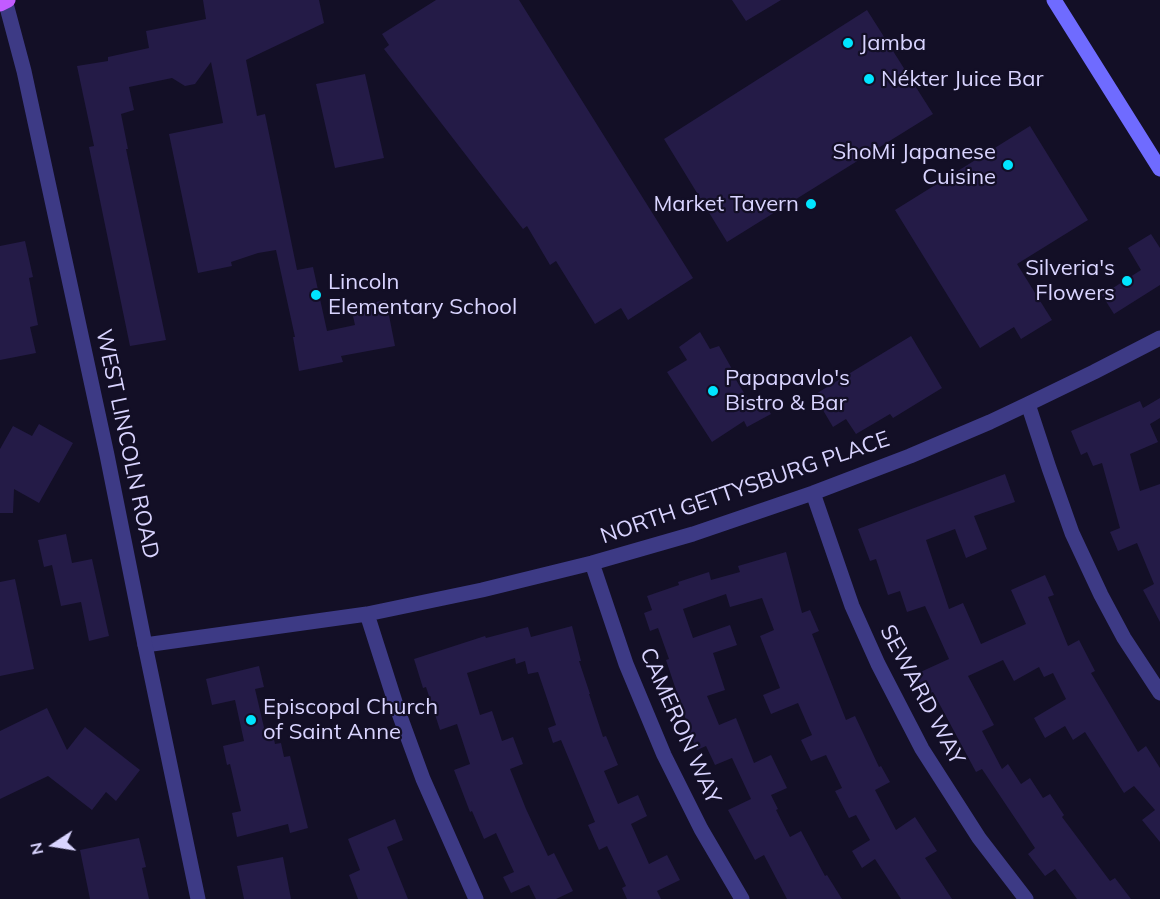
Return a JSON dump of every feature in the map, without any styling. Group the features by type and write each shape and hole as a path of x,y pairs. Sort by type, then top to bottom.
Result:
{"main road":[{"path":"1054,0 1160,169"}],"street":[{"name":"WEST LINCOLN ROAD","path":"5,1 27,82 107,455 198,899"},
{"name":"NORTH GETTYSBURG PLACE","path":"145,645 367,614 482,590 592,563 693,534 813,494 910,456 990,422 1160,338"},
{"path":"1028,404 1072,532 1124,638 1160,693"},
{"name":"SEWARD WAY","path":"813,494 852,606 921,749 979,838 1026,899"},
{"name":"CAMERON WAY","path":"592,563 626,664 664,755 701,829 742,899"},
{"path":"367,614 397,708 423,779 476,899"}],"building":[{"path":"203,0 319,0 324,23 246,60 257,116 265,114 297,270 313,267 327,331 355,325 351,307 386,300 395,346 341,356 343,362 299,371 293,337 295,337 276,250 231,262 232,266 198,273 169,134 223,123 211,62 195,84 185,86 172,78 129,87 134,110 121,114 128,149 126,149 166,340 130,346 89,147 94,146 77,66 108,61 108,57 149,48 146,31 206,19"},
{"path":"436,0 519,0 693,278 628,320 621,308 595,324 556,261 550,265 527,226 523,229 384,49 389,45 382,34"},
{"path":"732,0 781,0 746,21"},
{"path":"867,10 933,114 727,242 664,139"},
{"path":"365,74 384,158 335,168 316,84"},
{"path":"1030,126 1088,220 1017,264 1052,320 1021,339 1014,327 980,348 895,210"},
{"path":"1151,234 1160,248 1160,285 1114,314 1102,295 1141,270 1128,248"},
{"path":"25,241 33,277 29,278 38,325 30,327 36,353 0,360 0,246"},
{"path":"700,332 710,349 719,346 732,369 730,370 752,406 762,400 771,414 747,427 744,421 712,442 667,372 687,360 679,347"},
{"path":"911,336 942,388 893,418 890,414 856,434 846,419 833,427 814,395"},
{"path":"1160,398 1160,418 1150,424 1158,442 1130,454 1140,491 1160,484 1160,622 1143,590 1154,584 1137,543 1118,551 1110,532 1120,528 1102,463 1093,466 1087,452 1081,455 1071,431 1140,401 1143,408"},
{"path":"39,424 73,443 39,503 14,489 13,513 0,513 0,449 13,426 32,436"},
{"path":"1005,474 1015,502 974,516 987,549 966,558 955,529 926,540 949,609 963,603 981,644 1026,624 1011,590 1045,575 1054,595 1048,597 1068,646 1079,640 1095,671 1091,673 1138,752 1146,746 1160,768 1160,842 1142,820 1155,810 1134,786 1124,793 1085,732 1073,740 1065,726 1045,738 1034,718 1066,699 1053,673 1044,677 1039,667 1014,681 1003,660 968,676 994,725 982,731 1002,769 1008,764 1021,784 1030,778 1043,798 1050,794 1064,815 1062,817 1110,881 1115,878 1131,899 1077,899 1055,869 1045,876 1028,854 1035,848 982,769 976,772 933,692 925,695 916,674 949,659 925,606 907,612 900,591 888,595 876,559 870,561 858,529"},
{"path":"66,534 72,563 92,559 109,636 89,641 81,602 61,606 52,565 44,567 38,540"},
{"path":"786,552 802,613 810,610 819,631 812,634 846,720 855,716 879,767 881,766 890,782 875,790 896,830 915,817 937,851 925,858 952,899 901,899 875,859 862,868 852,851 870,840 856,815 849,818 835,791 842,788 826,755 811,761 801,740 812,735 798,703 771,714 763,695 780,688 760,636 774,630 762,598 730,607 726,594 683,609 693,638 730,625 737,645 713,653 725,690 707,696 719,725 736,718 754,763 771,755 787,788 771,795 778,809 776,810 790,837 801,831 825,876 827,875 842,899 787,899 764,855 755,860 728,810 751,799 732,758 715,765 706,746 697,750 685,721 666,660 669,659 658,628 650,631 644,613 652,610 647,596 679,585 678,582 709,572 711,580 740,572 738,566"},
{"path":"15,579 34,669 0,676 0,582"},
{"path":"572,626 581,661 579,661 603,737 606,736 618,765 604,771 618,804 638,795 647,816 631,824 649,864 667,855 680,880 657,891 661,899 627,899 622,888 626,886 607,846 599,850 588,825 595,822 561,740 553,743 548,728 556,725 538,672 528,674 525,661 516,664 515,658 467,673 480,715 492,711 502,741 513,737 523,764 510,769 548,856 554,853 573,891 556,899 536,899 529,885 511,893 503,877 514,872 496,833 484,839 472,811 470,812 454,770 470,764 457,724 440,730 414,659 485,636 486,638 528,627 531,637"},
{"path":"259,666 264,687 255,689 266,736 273,735 275,744 281,743 284,757 290,756 308,828 290,833 288,824 237,837 232,813 241,811 230,764 227,765 223,746 244,741 235,700 212,705 206,679"},
{"path":"47,708 67,750 85,727 140,770 116,801 106,792 92,810 48,776 0,799 0,731"},
{"path":"395,819 403,840 387,847 408,899 358,899 349,875 360,870 348,839"},
{"path":"139,838 146,867 142,868 149,899 90,899 80,850"},
{"path":"283,857 291,899 244,899 237,866"}],"place":[{"name":"Jamba","path":"848,43"},
{"name":"Nékter Juice Bar","path":"869,79"},
{"name":"ShoMi Japanese Cuisine","path":"1008,165"},
{"name":"Market Tavern","path":"811,204"},
{"name":"Silveria's Flowers","path":"1127,281"},
{"name":"Lincoln Elementary School","path":"316,295"},
{"name":"Papapavlo's Bistro & Bar","path":"713,391"},
{"name":"Episcopal Church of Saint Anne","path":"251,720"}]}
